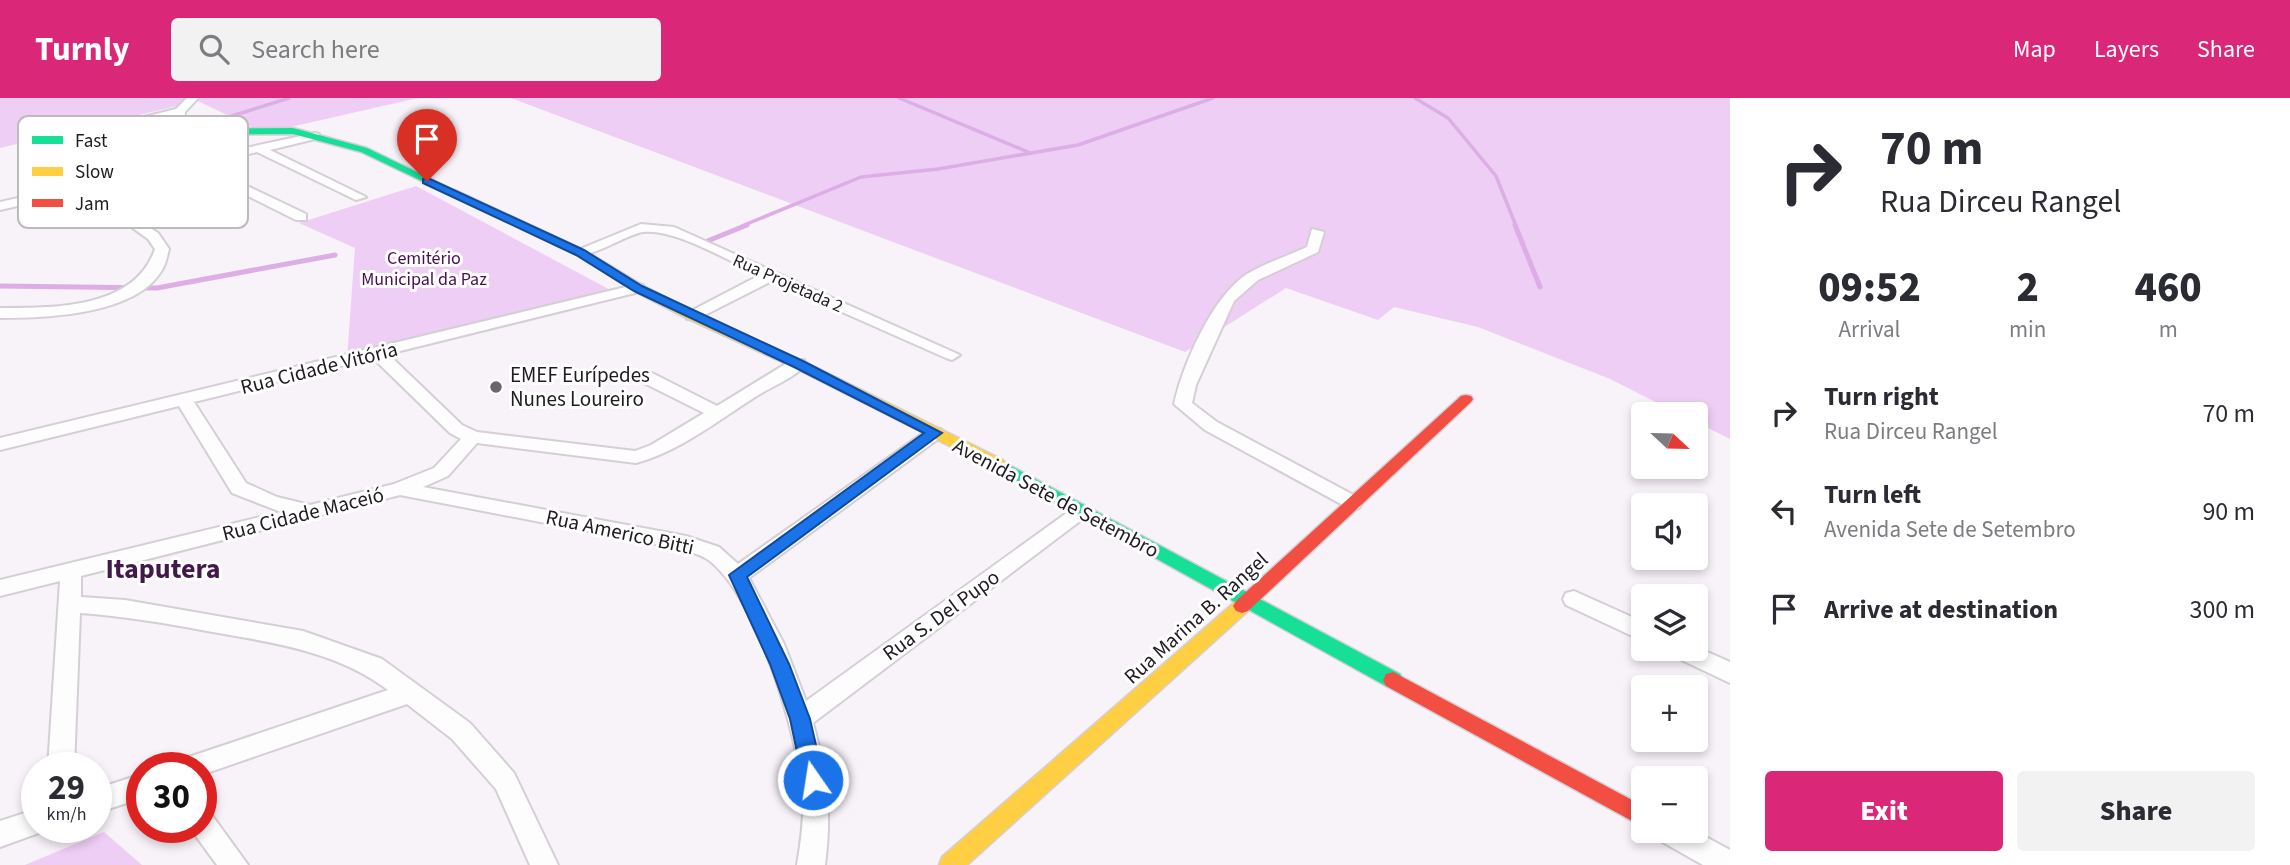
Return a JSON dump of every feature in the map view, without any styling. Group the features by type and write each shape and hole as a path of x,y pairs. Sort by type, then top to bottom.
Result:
{"street":[{"path":"160,116 180,111 193,98"},
{"path":"180,111 180,116"},
{"name":"Avenida Sete de Setembro","path":"248,130 269,130 315,136 364,150 580,252 638,288 692,316 798,364 935,433 1631,810"},
{"path":"248,150 315,136"},
{"path":"257,148 360,197"},
{"path":"248,191 301,217"},
{"path":"0,206 18,202"},
{"name":"Rua Projetada 2","path":"580,252 649,226 669,230 952,355"},
{"path":"0,313 44,314 75,310 132,289 153,275 161,261 162,249 153,236 141,228"},
{"path":"1317,232 1313,249 1253,277 1227,299 1186,384 1183,404 1211,426 1352,503"},
{"path":"692,316 770,276"},
{"name":"Rua Cidade Vitória","path":"0,444 377,354 638,288"},
{"path":"377,354 456,429 472,437 636,457 658,449 719,414 798,364"},
{"path":"646,377 719,414"},
{"name":"Rua Marina B. Rangel","path":"950,865 1247,602 1466,399"},
{"path":"184,400 239,488 272,503 314,512"},
{"path":"738,575 935,433"},
{"name":"Rua Cidade Maceió","path":"0,588 400,489 441,472 472,437"},
{"name":"Rua Americo Bitti","path":"400,489 681,541 718,556 738,575 765,629 800,719 813,780 817,821 811,865"},
{"name":"Rua S. Del Pupo","path":"800,719 1082,512"},
{"path":"62,752 71,571"},
{"path":"1574,599 1631,626"},
{"path":"69,604 125,608 303,640 374,666 461,730 505,781 544,865"},
{"path":"1704,661 1730,673"},
{"path":"217,758 409,693"},
{"path":"0,834 21,827"},
{"path":"216,843 233,865"},
{"path":"1691,843 1730,865"}],"green space":[{"path":"0,98 418,98 264,133 248,125 248,116 229,116 198,101 135,116 18,116 18,144 0,148"},
{"path":"511,98 1730,98 1730,439 1708,428 1708,402 1655,402 1610,379 1478,327 1394,307 1378,320 1286,288 1185,352"},
{"name":"Cemitério Municipal da Paz","path":"416,186 616,293 347,358 355,248 299,223"},
{"path":"112,839 142,865 25,865 78,843 112,843"}],"waterway":[{"path":"232,116 289,98"},
{"path":"899,98 1028,152"},
{"path":"742,226 861,177 938,169 1078,145 1213,98"},
{"path":"1415,98 1448,118 1496,176 1516,226"},
{"path":"705,242 747,225"},
{"path":"1515,225 1540,287"},
{"path":"0,286 157,288 335,255"}],"traffic: fast":[{"path":"248,131 293,131 364,150 455,193"},
{"path":"998,464 1393,680"}],"traffic: slow":[{"path":"455,193 580,252 638,288 692,316 798,364 998,464"},
{"path":"950,865 1242,606"}],"traffic: jam":[{"path":"1242,606 1466,399"},
{"path":"1393,680 1631,810"}],"place":[{"name":"EMEF Eurípedes Nunes Loureiro","path":"496,387"}],"district":[{"name":"Itaputera","path":"163,568"}],"route":[{"path":"427,181 580,252 638,288 692,316 798,364 935,433 738,575 780,664 800,719 813,780"}]}
